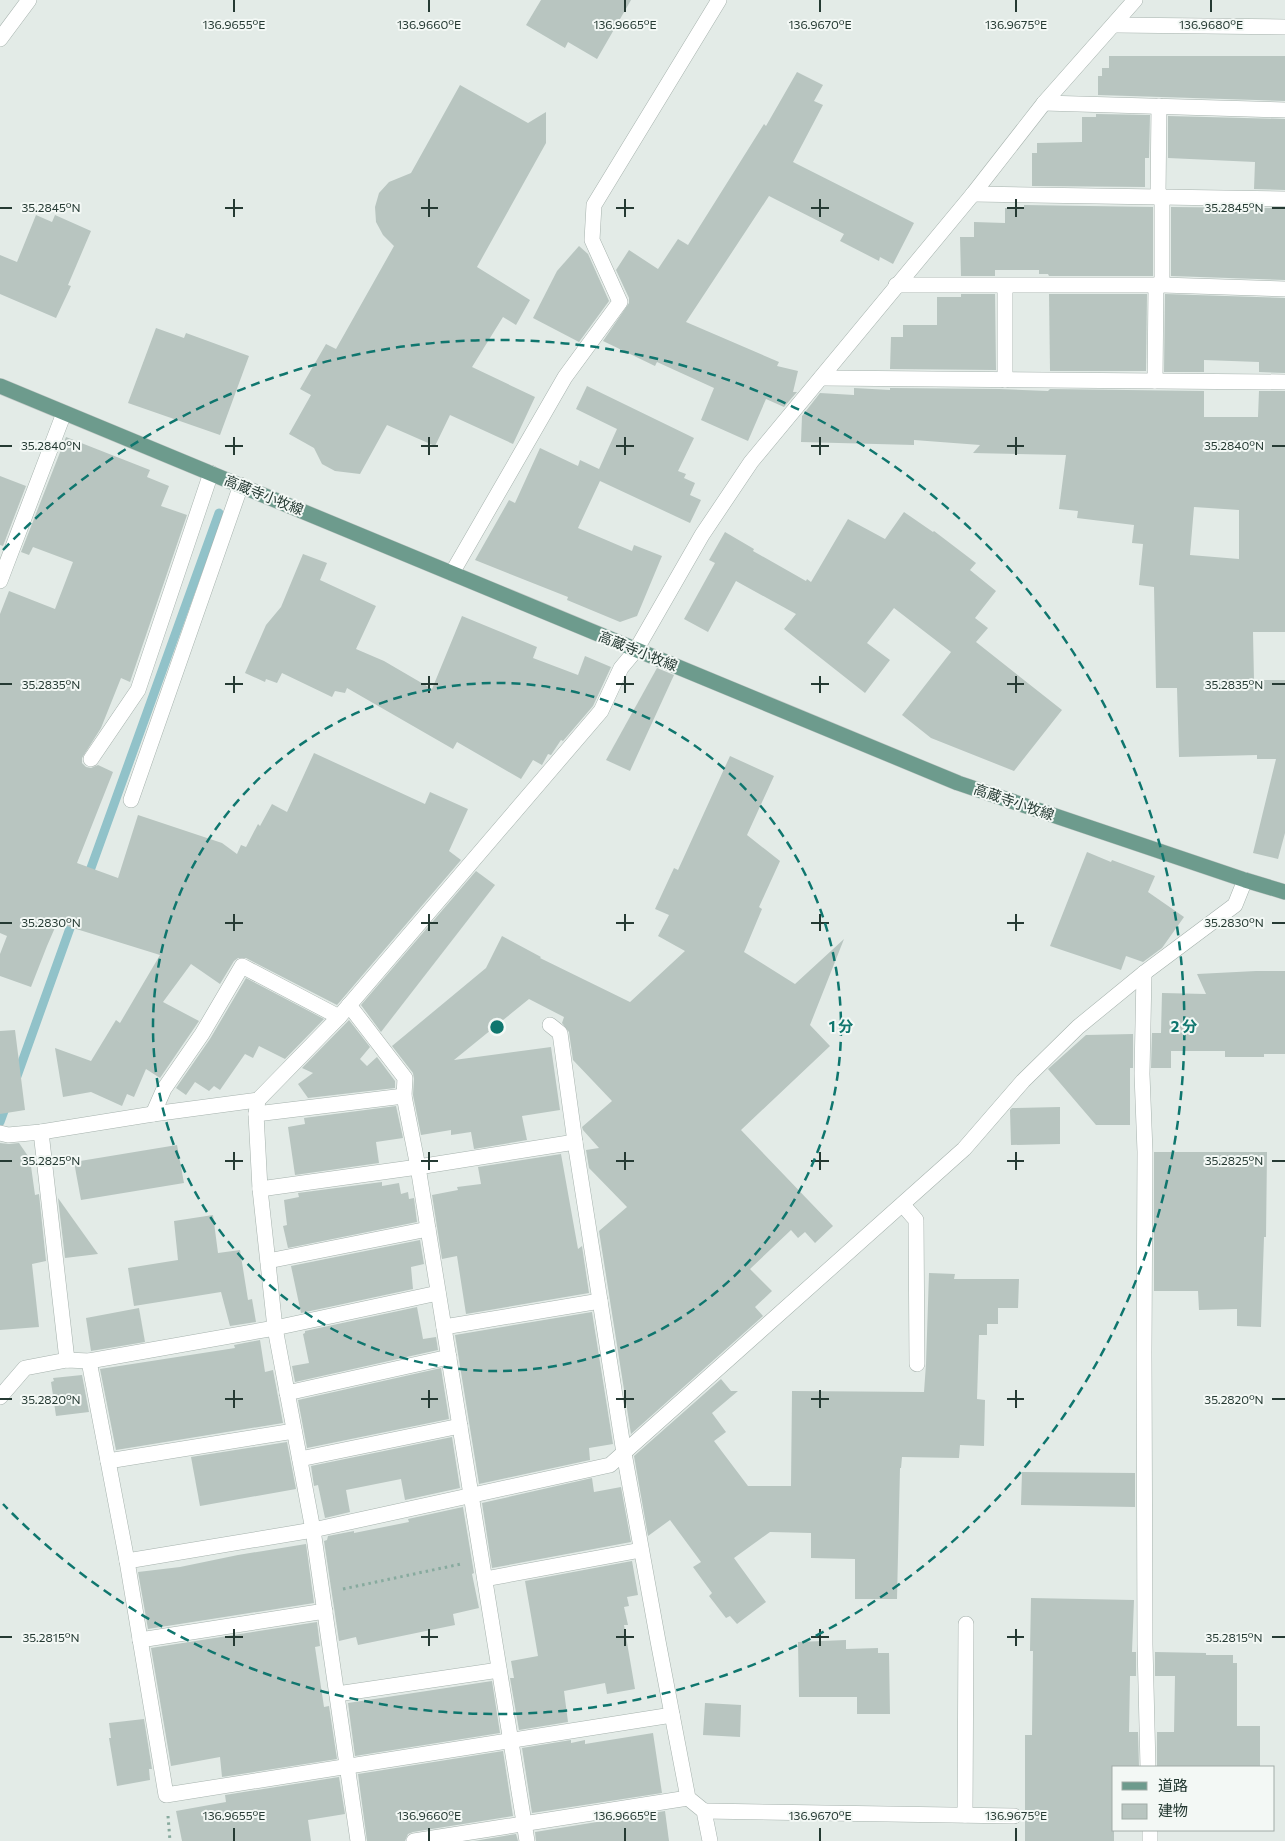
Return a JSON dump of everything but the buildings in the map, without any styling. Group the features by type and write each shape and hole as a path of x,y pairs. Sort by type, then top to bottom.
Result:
{"main road":[{"name":"高蔵寺小牧線","path":"0,386 958,782 1244,880 1285,892"}],"street":[{"path":"0,39 29,0"},
{"path":"452,573 565,377 620,302 592,240 594,205 719,0"},
{"path":"358,1841 313,1530 275,1328 260,1188 257,1107 344,1011 601,711 621,668 636,650 702,535 751,462 973,194 1044,104 1135,0"},
{"path":"1115,25 1285,27"},
{"path":"1044,104 1285,110"},
{"path":"1155,381 1159,285 1159,106"},
{"path":"973,194 1285,199"},
{"path":"896,285 1159,285 1285,289"},
{"path":"1005,286 1005,380"},
{"path":"821,378 1285,382"},
{"path":"0,581 64,413"},
{"path":"91,759 138,690 211,473"},
{"path":"131,800 241,485"},
{"path":"127,1561 313,1530 610,1465 964,1150 1023,1081 1078,1026 1144,973 1235,905 1244,880"},
{"path":"153,1114 164,1089 202,1034 242,966 344,1011 405,1078 404,1096 418,1167 527,1841"},
{"path":"1144,973 1142,1074 1145,1152 1145,1645 1148,1766"},
{"path":"550,1025 560,1033 575,1142 624,1452 688,1798 704,1811 1014,1816"},
{"path":"0,1133 8,1135 41,1132 153,1114 404,1096"},
{"path":"41,1132 67,1360"},
{"path":"260,1188 418,1167 575,1142"},
{"path":"903,1205 916,1220 917,1364"},
{"path":"268,1261 428,1229"},
{"path":"0,1397 25,1368 67,1360 90,1361 275,1328 438,1293"},
{"path":"444,1327 600,1300"},
{"path":"287,1394 449,1357"},
{"path":"90,1361 127,1561 166,1795 672,1715"},
{"path":"300,1459 460,1426"},
{"path":"108,1461 294,1431"},
{"path":"485,1579 641,1550"},
{"path":"140,1640 325,1611"},
{"path":"965,1815 966,1624"},
{"path":"337,1694 499,1670"},
{"path":"414,1841 688,1798"},
{"path":"704,1811 710,1841"}],"path":[{"path":"322,1594 482,1560"}],"waterway":[{"path":"87,879 219,513"},
{"path":"16,1079 74,917"},
{"path":"0,1122 7,1103"}]}
